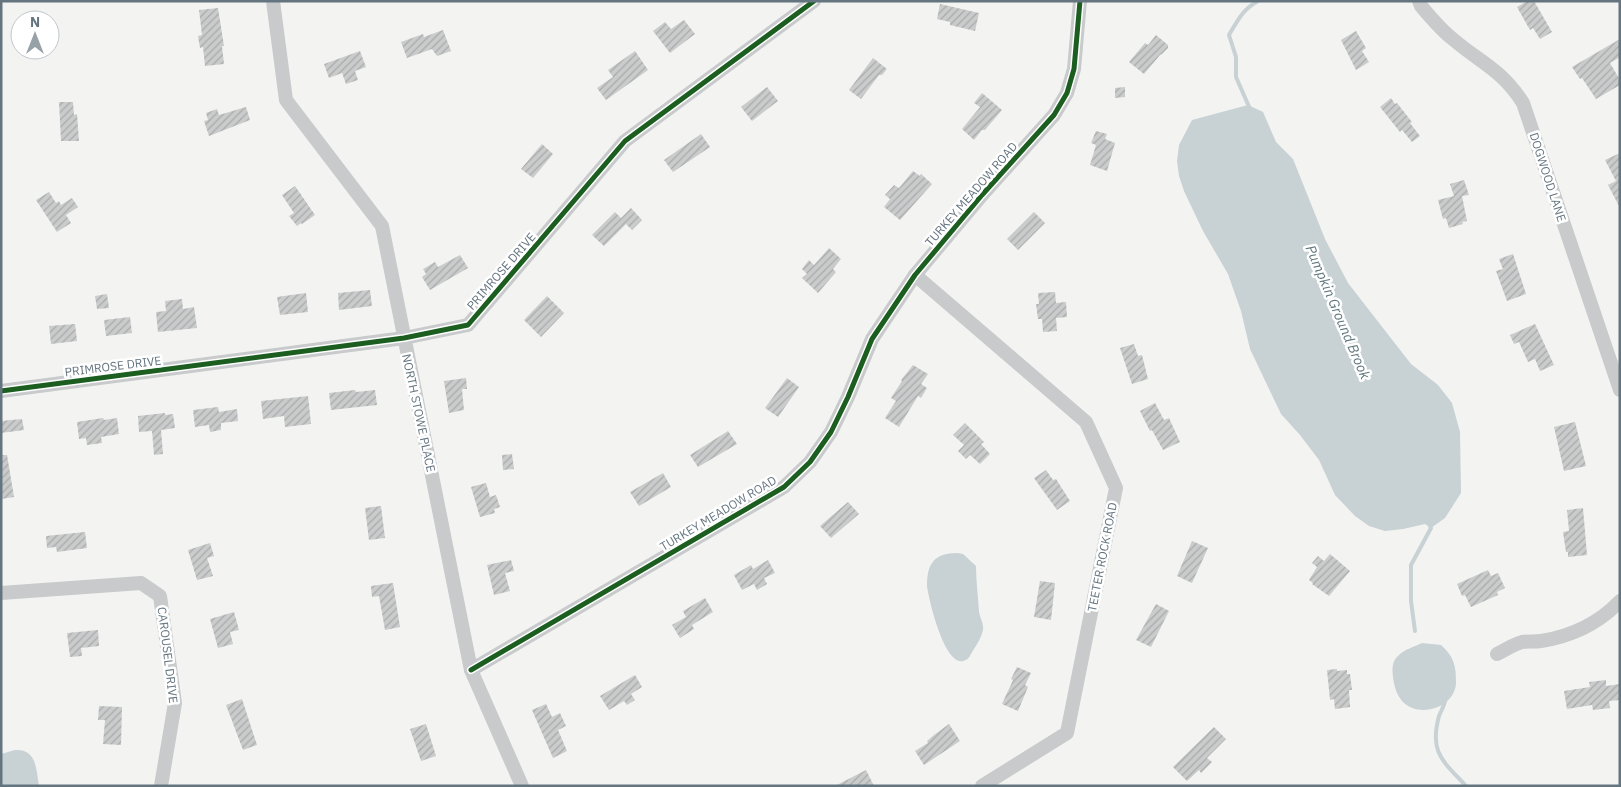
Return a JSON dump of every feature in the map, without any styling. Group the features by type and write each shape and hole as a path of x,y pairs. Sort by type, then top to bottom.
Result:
{"street":[{"name":"NORTH STOWE PLACE","path":"273,1 286,100 382,226 471,670 522,786"},
{"name":"PRIMROSE DRIVE","path":"1,391 404,338 468,325 625,141 814,1"},
{"name":"TURKEY MEADOW ROAD","path":"471,670 784,486 810,462 831,432 872,339 915,275 982,195 1054,115 1067,93 1074,69 1080,1"},
{"name":"DOGWOOD LANE","path":"1419,1 1421,6 1453,40 1493,68 1513,87 1522,103 1616,367 1620,390"},
{"name":"TEETER ROCK ROAD","path":"915,275 1086,422 1116,488 1066,733 982,786"},
{"name":"CAROUSEL DRIVE","path":"1,593 141,583 160,596 175,703 162,786"},
{"path":"1497,654 1521,642 1539,642 1581,630 1599,620 1620,601"}],"water":[{"path":"1248,105 1263,112 1276,142 1293,159 1325,239 1348,283 1411,364 1438,385 1452,403 1460,432 1461,493 1445,518 1431,528 1425,524 1385,531 1369,526 1355,516 1335,495 1319,460 1281,414 1250,349 1241,311 1228,274 1203,231 1184,191 1177,161 1179,145 1192,120"},
{"path":"963,554 976,566 979,612 983,628 979,640 970,655 963,661 956,660 944,643 934,617 927,586 928,572 933,561 943,555"},
{"path":"1422,643 1441,645 1449,653 1453,662 1456,683 1450,698 1436,708 1427,710 1418,710 1403,702 1396,691 1393,674 1393,665 1396,658"},
{"path":"15,750 28,753 31,756 36,767 39,786 1,786 1,754"}],"building":[{"path":"1528,1 1534,1 1552,32 1540,39 1533,28 1530,30 1517,7"},
{"path":"940,4 979,13 975,31 950,25 950,22 937,19"},
{"path":"218,8 224,46 222,46 224,64 205,66 203,47 200,48 198,36 202,35 199,10"},
{"path":"684,20 695,34 670,53 653,31 665,22 671,29"},
{"path":"443,30 451,51 437,56 432,49 407,58 401,42 423,34 424,37"},
{"path":"1356,31 1366,48 1362,51 1369,62 1356,70 1341,40"},
{"path":"1156,35 1168,45 1168,48 1144,74 1129,62 1145,43 1148,45"},
{"path":"1620,39 1620,57 1610,63 1620,80 1620,85 1596,99 1572,67"},
{"path":"360,51 366,67 355,71 358,80 346,84 342,73 329,78 324,64"},
{"path":"635,51 648,70 606,100 597,88 613,77 608,70"},
{"path":"873,58 887,69 882,75 879,75 861,99 849,90"},
{"path":"767,87 778,101 752,121 741,107"},
{"path":"1125,87 1125,97 1115,98 1115,88"},
{"path":"982,93 1002,110 974,140 962,129 980,107 974,103"},
{"path":"1391,98 1412,122 1410,123 1420,136 1412,142 1402,130 1400,132 1380,107"},
{"path":"59,102 73,102 74,115 77,114 79,141 61,141"},
{"path":"246,107 250,120 209,136 204,121 208,120 206,113 217,109 219,115"},
{"path":"1096,131 1107,134 1105,139 1115,143 1107,171 1090,165 1096,145 1091,143"},
{"path":"701,134 710,147 673,172 664,160"},
{"path":"542,144 553,154 533,178 521,169"},
{"path":"1620,153 1620,208 1608,185 1616,181 1605,160"},
{"path":"913,171 920,176 921,174 932,184 900,220 884,207 890,199 885,195 894,185 899,188"},
{"path":"1464,180 1469,195 1462,196 1467,221 1449,228 1446,218 1443,219 1438,200 1454,196 1450,184"},
{"path":"295,186 315,215 297,226 289,216 294,213 282,195"},
{"path":"49,192 56,203 59,201 61,205 72,198 78,207 66,215 71,223 57,232 36,200"},
{"path":"631,208 642,220 632,230 626,224 604,246 592,235 615,212 621,218"},
{"path":"1034,212 1045,223 1018,250 1007,239"},
{"path":"829,248 841,259 833,269 836,272 818,293 802,278 807,274 802,269 809,260 814,265"},
{"path":"1513,254 1526,294 1507,301 1496,271 1503,269 1499,259"},
{"path":"460,255 468,268 430,290 422,277 426,274 423,269 435,262 438,267"},
{"path":"370,290 372,306 339,310 338,293"},
{"path":"1055,292 1056,303 1066,302 1067,317 1056,318 1057,331 1043,332 1042,319 1038,319 1036,304 1039,304 1038,293"},
{"path":"306,293 308,312 280,315 277,297"},
{"path":"107,294 109,308 97,309 95,296"},
{"path":"547,296 564,313 541,337 524,320"},
{"path":"182,299 183,309 194,307 197,328 158,332 156,312 166,311 165,301"},
{"path":"130,317 132,333 106,336 104,320"},
{"path":"75,324 77,341 51,344 49,326"},
{"path":"1535,324 1554,365 1540,371 1535,359 1528,362 1519,342 1514,344 1510,335"},
{"path":"1134,344 1138,356 1142,355 1148,379 1132,384 1120,348"},
{"path":"913,365 928,374 921,384 927,388 921,398 918,396 899,427 885,418 896,401 891,398 901,380"},
{"path":"466,378 467,389 462,389 464,410 449,413 444,381"},
{"path":"787,378 799,387 778,417 765,408"},
{"path":"355,390 356,392 375,390 377,405 331,410 329,393"},
{"path":"308,396 311,424 285,427 284,416 263,419 261,401"},
{"path":"1155,403 1164,420 1169,418 1180,442 1163,450 1152,430 1150,431 1140,411"},
{"path":"218,407 219,412 237,409 238,421 221,423 221,430 210,432 209,425 195,427 193,410"},
{"path":"165,413 165,415 173,414 175,428 161,430 163,454 154,455 152,431 139,432 138,416"},
{"path":"103,418 104,420 117,418 119,434 101,437 102,443 87,445 86,438 79,439 77,422"},
{"path":"22,419 24,430 1,433 1,421"},
{"path":"1575,422 1586,466 1564,471 1554,427"},
{"path":"965,423 984,442 981,444 990,454 980,464 970,455 966,459 958,451 964,445 953,435"},
{"path":"728,431 737,444 698,467 690,455"},
{"path":"512,454 514,469 503,470 502,455"},
{"path":"1,455 7,455 14,497 1,499"},
{"path":"1046,470 1053,480 1056,479 1070,501 1057,510 1034,478"},
{"path":"663,473 671,487 639,506 630,492"},
{"path":"486,483 490,497 496,495 500,507 494,509 495,513 480,517 471,487"},
{"path":"848,502 859,514 831,538 820,526"},
{"path":"381,506 385,538 369,540 365,508"},
{"path":"1583,508 1587,555 1568,557 1563,532 1569,531 1567,510"},
{"path":"85,532 87,548 57,552 56,547 47,548 46,536"},
{"path":"1192,541 1208,548 1192,583 1177,576"},
{"path":"210,543 214,556 207,558 213,576 197,580 188,550"},
{"path":"1330,554 1350,571 1329,596 1309,580 1317,567 1312,563 1318,556 1324,561"},
{"path":"511,560 514,571 505,573 510,591 494,595 487,565"},
{"path":"768,560 775,573 764,578 767,584 757,590 754,584 742,590 734,575 751,565 753,569"},
{"path":"1488,570 1491,576 1498,573 1505,588 1497,592 1498,595 1471,607 1465,595 1462,596 1457,584"},
{"path":"1040,581 1055,583 1051,620 1034,617"},
{"path":"393,583 400,627 385,630 379,596 372,597 371,586"},
{"path":"705,598 713,612 692,625 694,629 680,638 672,625 686,617 683,611"},
{"path":"1156,604 1169,611 1151,647 1136,640"},
{"path":"234,612 239,630 230,632 233,644 218,648 210,619"},
{"path":"98,630 99,646 81,648 82,656 70,657 67,633"},
{"path":"1017,667 1031,673 1025,685 1028,687 1018,711 1002,704"},
{"path":"1337,669 1337,671 1347,670 1347,674 1350,674 1352,690 1349,690 1350,707 1335,709 1334,699 1330,700 1327,670"},
{"path":"635,675 642,687 631,694 635,700 627,705 624,701 609,710 600,696"},
{"path":"1606,680 1606,686 1620,684 1620,700 1609,701 1610,708 1593,710 1592,705 1567,709 1564,691 1590,687 1589,682"},
{"path":"242,699 257,745 243,750 226,705"},
{"path":"546,704 552,717 560,713 566,726 558,730 567,751 553,758 532,710"},
{"path":"99,706 122,707 121,745 103,744 105,720 98,720"},
{"path":"426,724 436,756 421,761 410,729"},
{"path":"949,724 960,741 924,765 915,751 928,743 927,741"},
{"path":"1214,727 1226,739 1207,758 1212,762 1201,773 1199,770 1187,781 1173,767"},
{"path":"866,770 874,786 835,786"}],"waterway":[{"name":"Pumpkin Ground Brook","path":"1250,109 1236,77 1236,57 1229,35 1244,12 1258,1"},
{"name":"Pumpkin Ground Brook","path":"1415,631 1411,601 1411,565 1431,528 1430,526"},
{"name":"Pumpkin Ground Brook","path":"1445,701 1436,729 1437,748 1445,763 1466,786"}],"cycle path":[{"path":"1,391 404,338 468,325 625,141 814,1"},
{"path":"471,670 784,487 810,462 831,432 872,339 915,275 982,195 1054,115 1067,93 1074,69 1080,1"}]}
